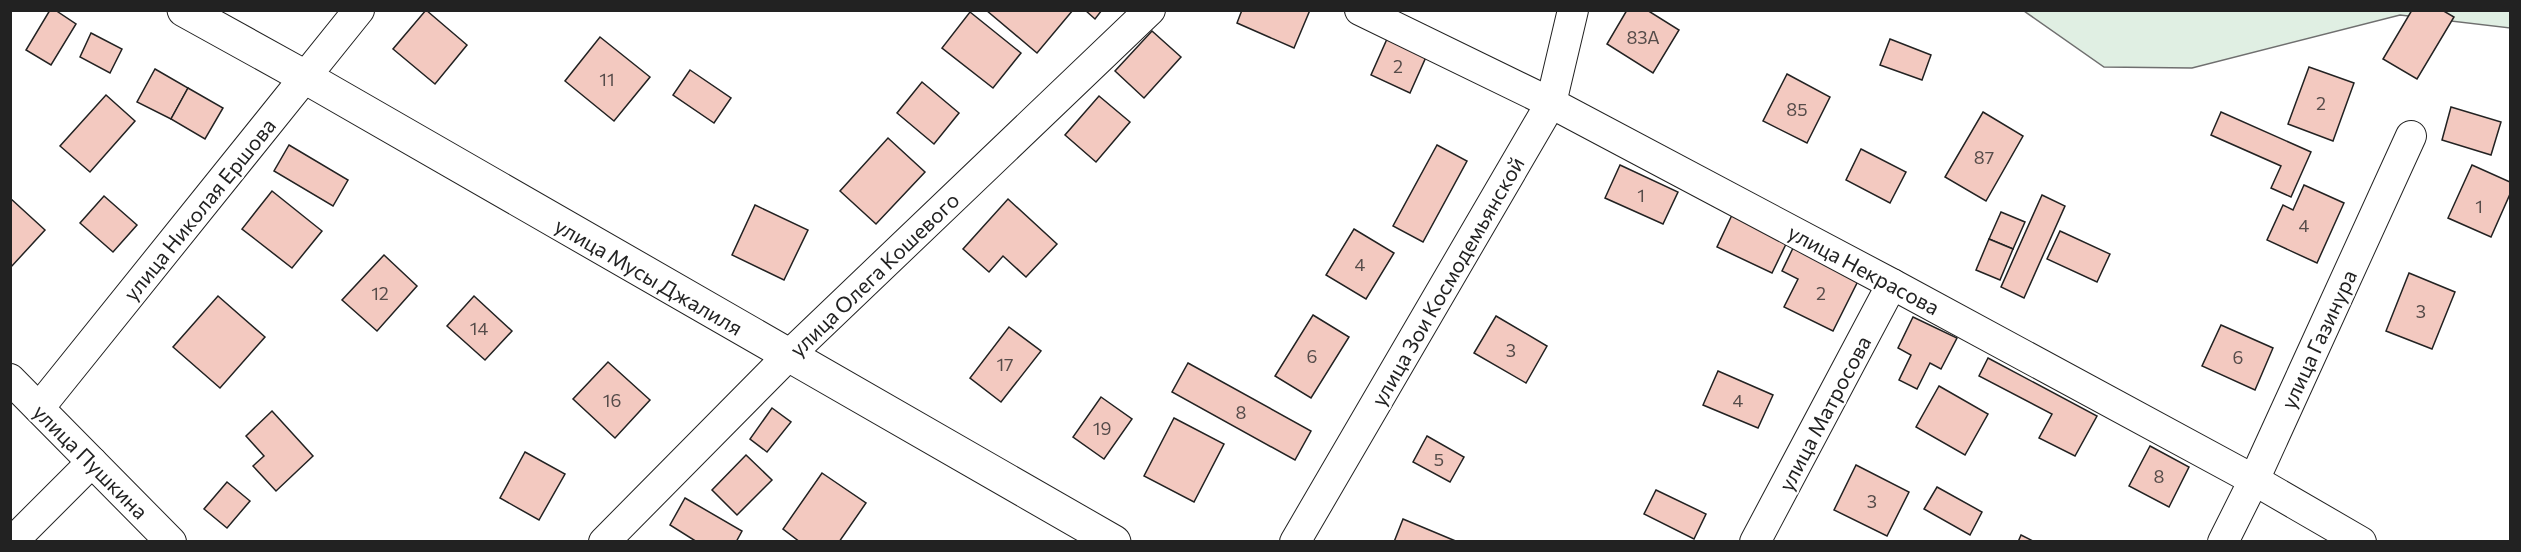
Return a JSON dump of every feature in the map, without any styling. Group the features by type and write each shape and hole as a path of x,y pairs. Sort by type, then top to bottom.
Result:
{"main road":[{"name":"улица Мусы Джалиля","path":"184,10 305,77 1114,542"}],"street":[{"name":"улица Николая Ершова","path":"39,408 359,10"},
{"name":"улица Олега Кошевого","path":"604,542 788,356 1150,10"},
{"name":"улица Некрасова","path":"1360,10 1551,103 1892,284 2254,480 2361,542"},
{"name":"улица Зои Космодемьянской","path":"1295,542 1551,103 1573,10"},
{"name":"улица Газинура","path":"2223,542 2254,480 2411,136"},
{"name":"улица Матросова","path":"1755,542 1892,284"},
{"name":"улица Пушкина","path":"10,380 171,542"},
{"path":"12,542 92,462"}],"green space":[{"path":"2510,10 2510,28 2400,15 2192,68 2104,67 2024,11"}],"building":[{"path":"50,10 55,10 76,24 51,65 26,50"},
{"path":"426,10 467,45 435,84 393,49"},
{"path":"986,10 1073,10 1037,53"},
{"path":"1085,10 1102,10 1095,19"},
{"path":"1242,10 1310,10 1294,48 1237,23"},
{"path":"1627,10 1647,10 1679,30 1653,73 1607,44"},
{"path":"2412,10 2442,10 2454,17 2417,79 2383,59"},
{"path":"970,12 1021,53 993,88 942,48"},
{"path":"1152,31 1181,57 1144,98 1115,71"},
{"path":"91,33 122,49 110,73 80,57"},
{"path":"600,37 650,77 614,121 565,81"},
{"path":"1387,39 1426,57 1410,93 1371,75"},
{"path":"1890,39 1931,55 1922,80 1880,65"},
{"path":"2309,67 2354,83 2333,141 2288,124"},
{"path":"155,69 188,88 171,119 137,102"},
{"path":"690,70 731,98 714,123 673,95"},
{"path":"1787,74 1830,97 1807,143 1763,121"},
{"path":"922,82 959,113 934,144 897,113"},
{"path":"188,88 223,108 205,139 171,119"},
{"path":"106,95 135,121 90,172 60,146"},
{"path":"1099,96 1130,122 1096,162 1065,135"},
{"path":"2451,107 2501,122 2491,155 2442,140"},
{"path":"1983,112 2023,136 1986,201 1945,177"},
{"path":"2221,112 2311,152 2291,197 2271,188 2281,166 2211,135"},
{"path":"888,138 925,172 876,224 840,191"},
{"path":"289,145 348,180 333,206 274,171"},
{"path":"1437,145 1467,161 1423,242 1393,226"},
{"path":"1861,149 1906,172 1890,203 1846,180"},
{"path":"1620,165 1678,192 1663,224 1605,198"},
{"path":"2472,165 2510,182 2510,194 2491,237 2448,218"},
{"path":"2304,185 2344,203 2317,263 2267,240 2283,205 2293,210"},
{"path":"272,191 322,231 292,268 242,229"},
{"path":"2042,195 2065,206 2024,298 2001,287"},
{"path":"104,196 137,225 113,252 80,223"},
{"path":"10,198 45,230 11,267 10,266"},
{"path":"1008,199 1057,244 1026,277 1003,256 989,272 963,249"},
{"path":"755,205 808,230 784,280 732,255"},
{"path":"2001,212 2025,222 2013,249 1989,239"},
{"path":"1732,215 1787,242 1772,273 1717,247"},
{"path":"1354,229 1394,253 1366,299 1326,275"},
{"path":"2060,231 2110,254 2097,282 2047,259"},
{"path":"1989,239 2013,249 2000,280 1976,270"},
{"path":"1794,246 1859,279 1833,331 1784,307 1798,279 1782,271"},
{"path":"384,255 417,286 377,331 342,300"},
{"path":"2409,273 2455,292 2432,349 2386,331"},
{"path":"218,296 265,337 220,388 173,347"},
{"path":"474,296 512,331 485,360 447,326"},
{"path":"1313,315 1349,337 1311,398 1275,376"},
{"path":"1496,316 1547,346 1526,383 1474,353"},
{"path":"1913,317 1957,338 1941,369 1930,363 1917,389 1899,380 1911,355 1898,348"},
{"path":"2221,325 2273,348 2255,390 2202,366"},
{"path":"1009,327 1041,351 1001,402 970,378"},
{"path":"1988,358 2097,416 2075,456 2039,438 2052,414 1979,376"},
{"path":"608,362 650,400 615,438 573,399"},
{"path":"1188,363 1311,431 1295,460 1172,392"},
{"path":"1718,371 1773,395 1758,428 1703,405"},
{"path":"1939,386 1988,414 1965,455 1916,427"},
{"path":"1101,397 1132,419 1104,459 1073,437"},
{"path":"772,408 791,422 767,452 750,439"},
{"path":"272,411 313,456 276,491 253,466 264,456 246,436"},
{"path":"1174,418 1224,444 1194,502 1144,476"},
{"path":"1427,436 1464,457 1450,482 1413,462"},
{"path":"2150,446 2189,467 2169,507 2129,486"},
{"path":"525,452 565,474 539,520 500,498"},
{"path":"746,455 772,480 737,515 712,490"},
{"path":"1856,465 1909,492 1887,536 1834,510"},
{"path":"822,473 866,503 839,542 800,542 783,529"},
{"path":"227,482 250,501 227,528 204,509"},
{"path":"1937,487 1982,512 1970,535 1924,509"},
{"path":"1656,490 1706,514 1694,539 1644,514"},
{"path":"685,498 742,531 736,542 697,542 670,525"},
{"path":"1403,519 1458,542 1394,542"},
{"path":"2021,535 2035,542 2018,542"}]}
